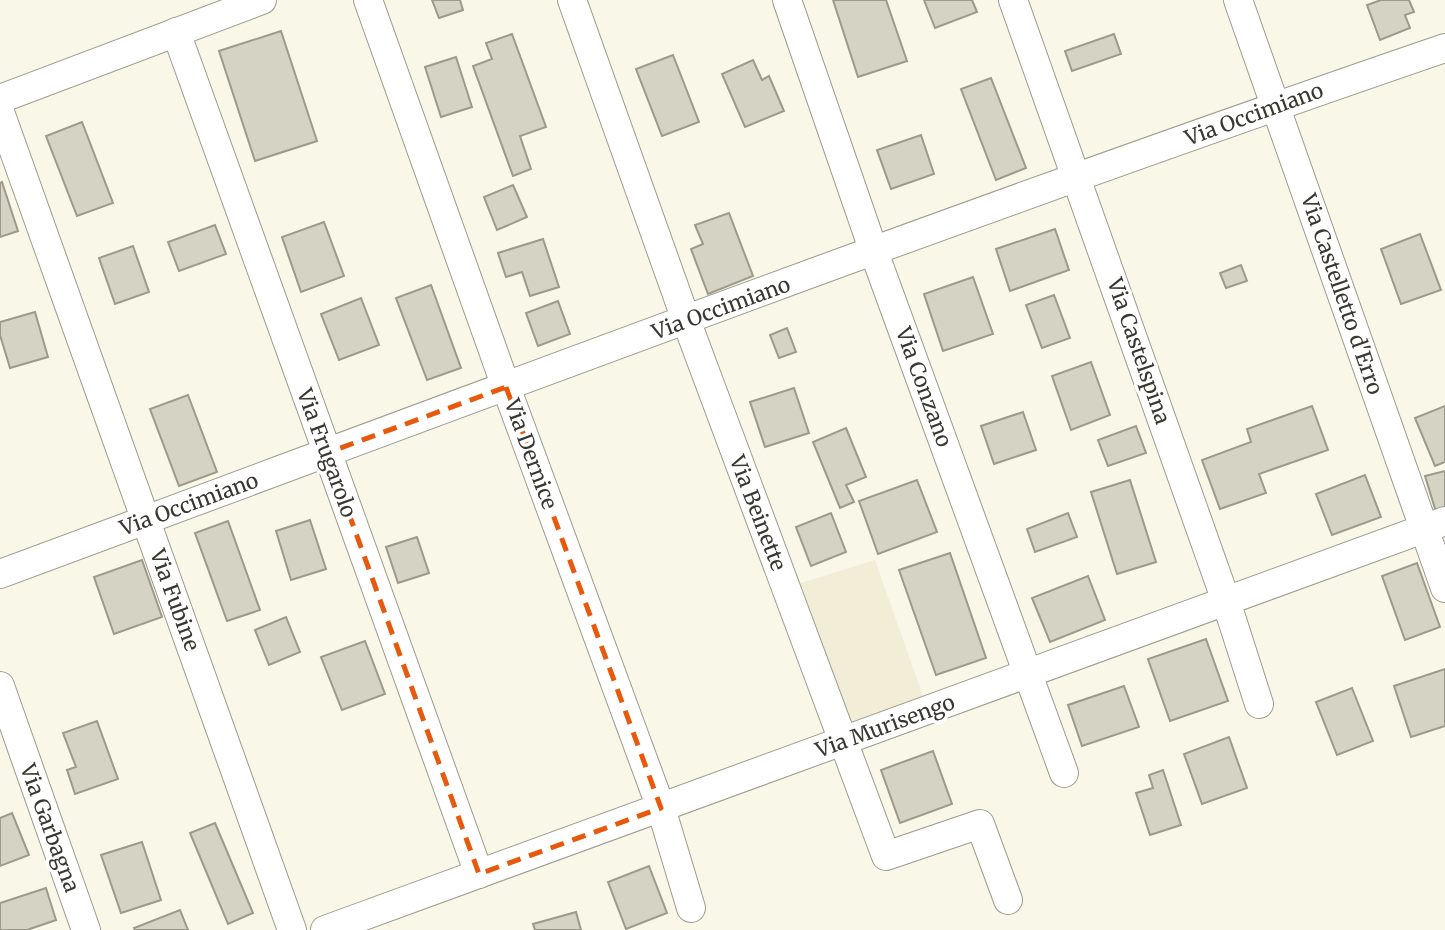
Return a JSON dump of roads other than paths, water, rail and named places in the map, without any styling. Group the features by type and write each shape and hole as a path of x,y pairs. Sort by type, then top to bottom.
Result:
{"street":[{"path":"0,99 262,0"},
{"name":"Via Dernice","path":"368,0 506,387 661,808 691,908"},
{"name":"Via Beinette","path":"572,0 685,320 886,856 980,824 1008,900"},
{"name":"Via Conzano","path":"787,0 874,252 1030,673 1064,773"},
{"name":"Via Castelspina","path":"1013,0 1226,601 1259,704"},
{"name":"Via Castelletto d'Erro","path":"1238,0 1435,525 1445,588"},
{"name":"Via Frugarolo","path":"176,32 479,874"},
{"name":"Via Occimiano","path":"0,574 685,320 1276,106 1445,48"},
{"name":"Via Fubine","path":"0,112 292,930"},
{"name":"Via Murisengo","path":"326,930 1435,525"},
{"name":"Via Garbagna","path":"0,686 86,930"}]}
